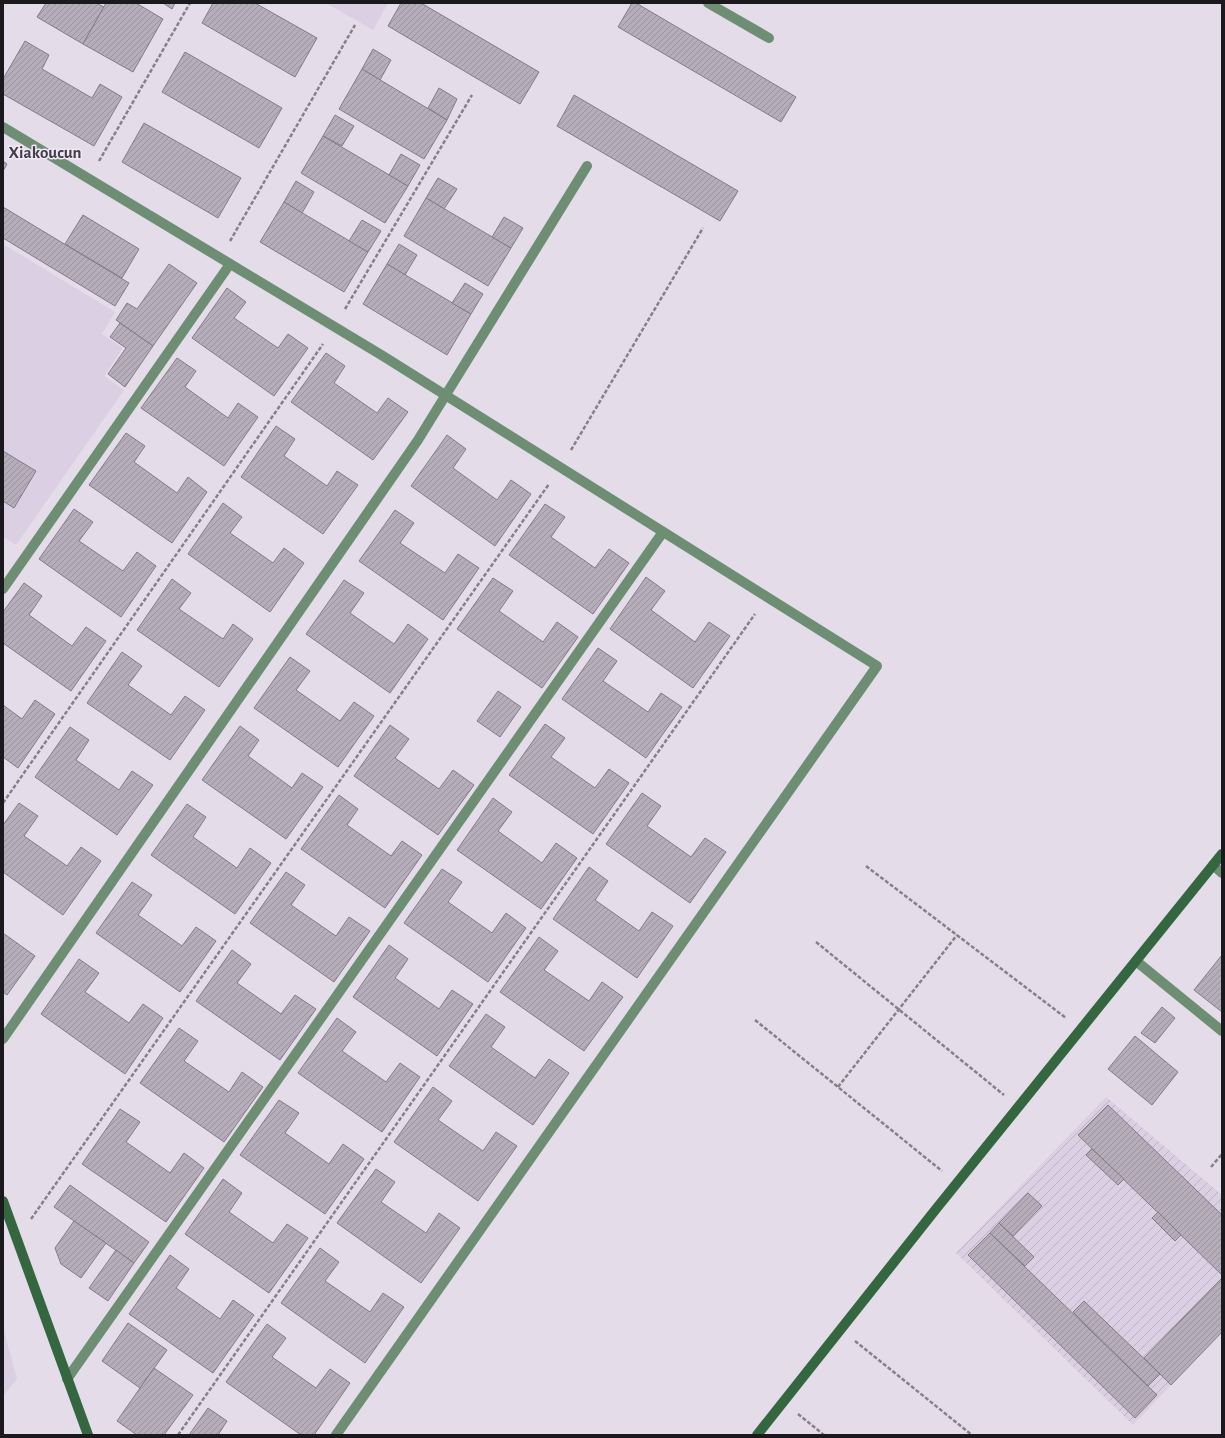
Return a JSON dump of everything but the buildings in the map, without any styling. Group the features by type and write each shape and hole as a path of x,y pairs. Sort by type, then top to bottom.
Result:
{"street":[{"path":"708,3 769,38"},
{"path":"3,127 334,327 877,666 336,1435"},
{"path":"3,1039 418,440 587,166"},
{"path":"3,589 230,264"},
{"path":"67,1379 663,532"},
{"path":"757,1435 957,1182 1222,854"},
{"path":"1213,865 1222,872"},
{"path":"1136,961 1222,1030"},
{"path":"3,1201 88,1435"}],"path":[{"path":"89,179 190,3"},
{"path":"220,258 355,25"},
{"path":"3,803 334,327 472,95"},
{"path":"17,1239 561,468 703,228"},
{"path":"178,1435 767,597"},
{"path":"866,866 1080,1029"},
{"path":"838,1087 957,935"},
{"path":"816,942 1018,1106"},
{"path":"756,1020 957,1182"},
{"path":"1211,1167 1222,1154"},
{"path":"840,1329 972,1435"},
{"path":"783,1402 824,1435"}],"shaded area":[{"path":"326,3 388,3 373,30"},
{"path":"3,244 115,312 102,334 123,348 104,376 124,390 16,545 3,537"},
{"path":"1106,1097 1222,1195 1222,1332 1133,1425 956,1253"},
{"path":"3,1327 17,1379 3,1396"}],"district":[{"name":"Xiakoucun","path":"45,152"}]}
